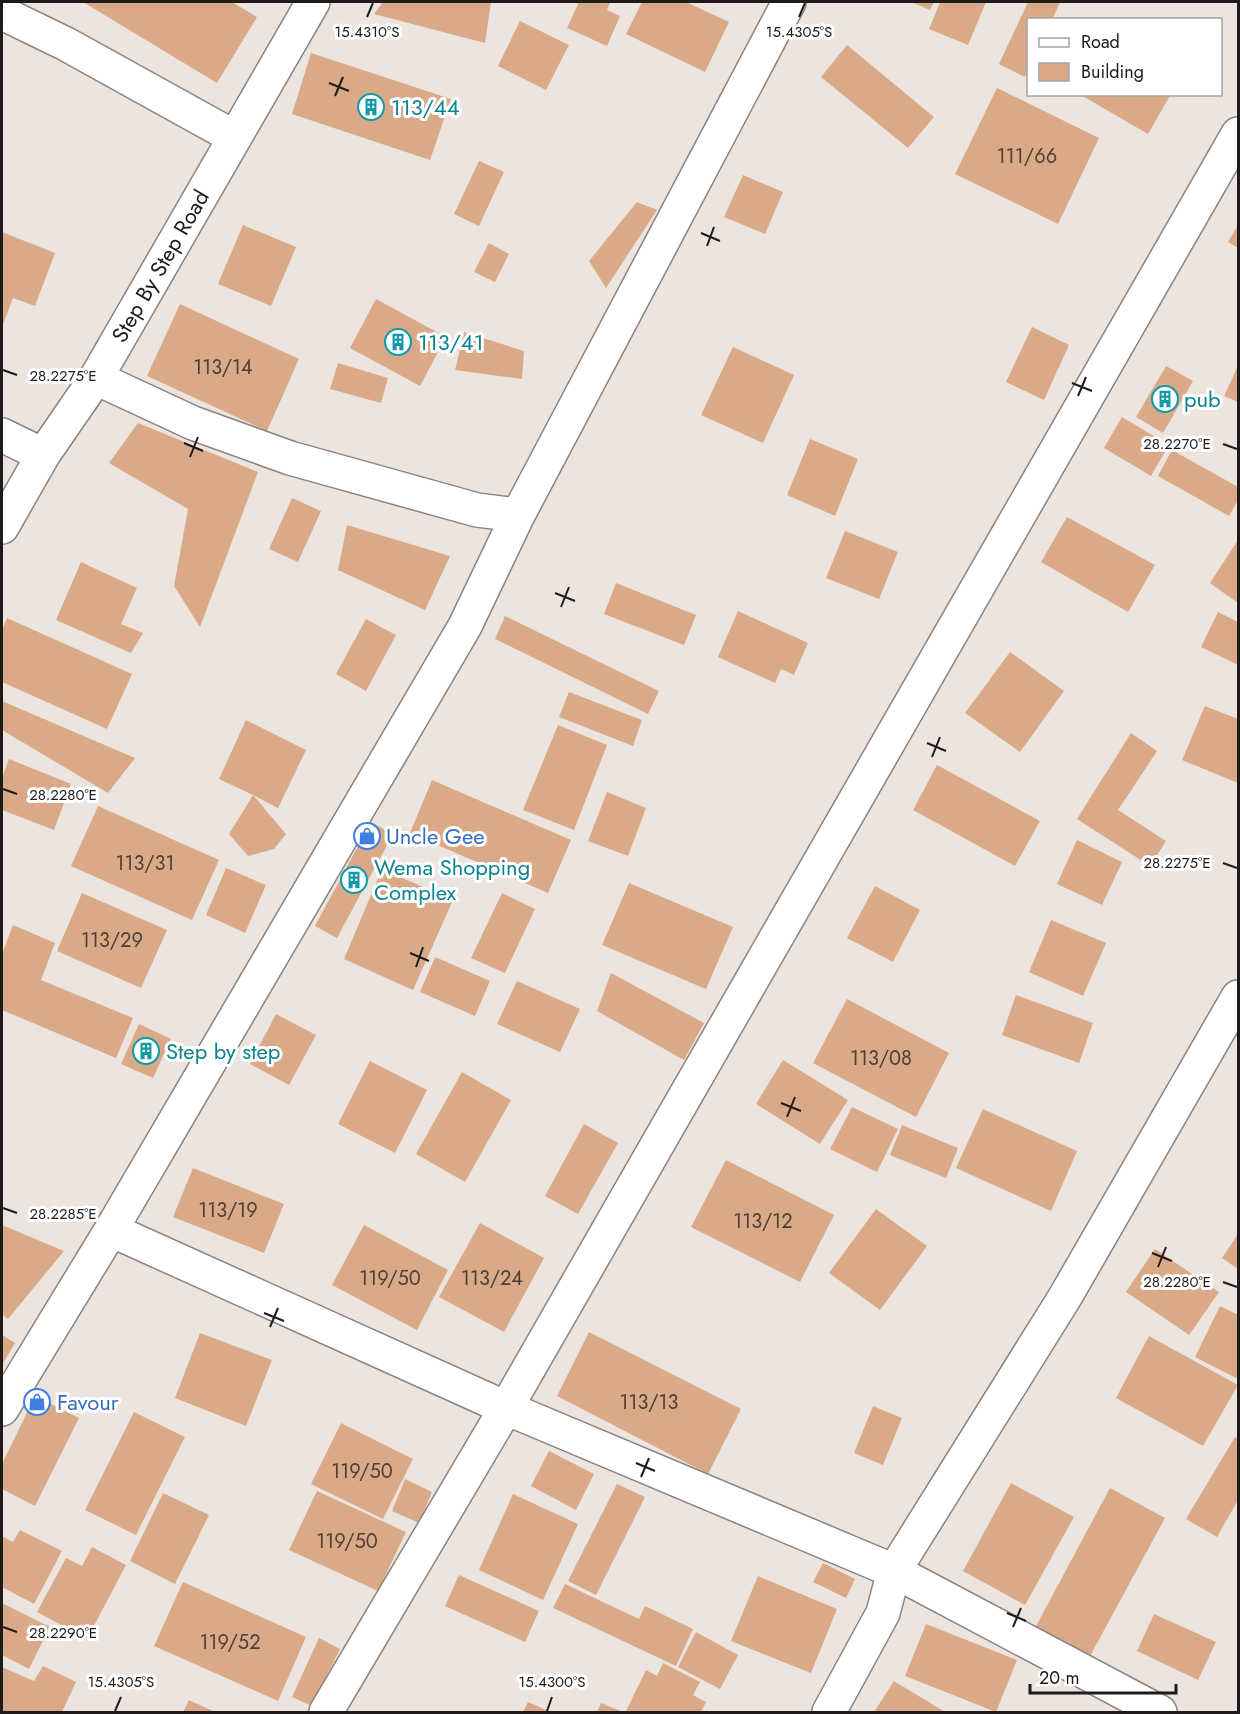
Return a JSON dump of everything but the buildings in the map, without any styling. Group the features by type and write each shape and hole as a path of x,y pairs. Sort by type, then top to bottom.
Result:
{"street":[{"name":"Step By Step Road","path":"2,527 43,455 96,378 313,2"},
{"path":"2,1409 111,1230 465,626 518,515 789,2"},
{"path":"2,13 66,44 234,136"},
{"path":"326,1713 506,1408 1239,134"},
{"path":"96,378 193,423 290,458 477,510 518,515"},
{"path":"2,435 43,455"},
{"path":"829,1713 883,1614 894,1571 1065,1297 1239,997"},
{"path":"111,1230 506,1408 894,1571 1160,1713"}],"place":[{"name":"113/44","path":"371,107"},
{"name":"113/41","path":"398,342"},
{"name":"pub","path":"1165,399"},
{"name":"Uncle Gee","path":"367,836"},
{"name":"Wema Shopping Complex","path":"354,880"},
{"name":"Step by step","path":"146,1051"},
{"name":"Favour","path":"37,1402"}]}
